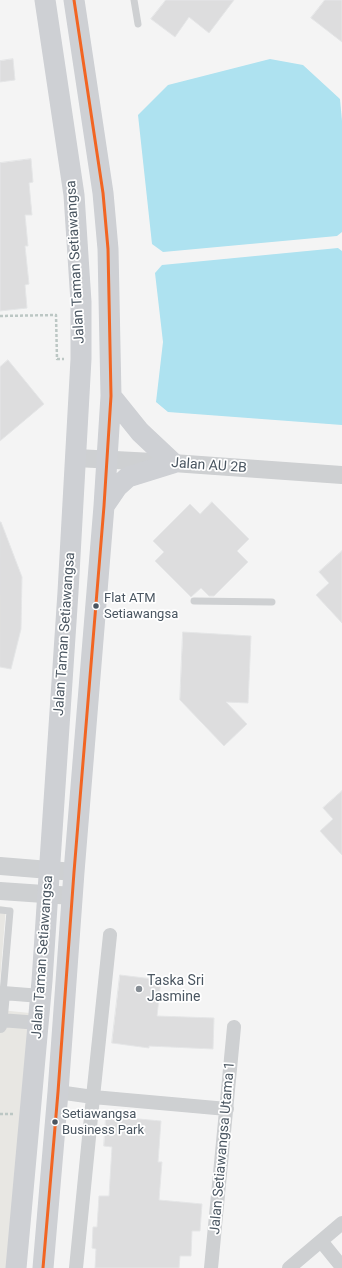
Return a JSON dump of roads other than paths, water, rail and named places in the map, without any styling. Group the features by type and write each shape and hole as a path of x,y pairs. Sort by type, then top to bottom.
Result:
{"main road":[{"name":"Jalan Taman Setiawangsa","path":"16,1268 39,1023 50,870 76,458 81,352 82,302 74,195 45,0"},
{"name":"Jalan Taman Setiawangsa","path":"43,1268 104,506 111,396 108,249 103,193 74,0"},
{"path":"104,506 117,487 128,477 173,463 140,432 111,396"}],"street":[{"name":"Jalan AU 2B","path":"76,458 342,475"},
{"path":"0,866 74,872"},
{"path":"0,891 73,896"},
{"path":"76,1268 110,935"},
{"path":"39,1023 0,1022 2,998 41,996"},
{"name":"Jalan Setiawangsa Utama 1","path":"211,1268 234,1027"},
{"path":"58,1092 93,1097 227,1109"},
{"path":"289,1268 342,1223"},
{"path":"321,1241 342,1267"}],"lane":[{"path":"134,0 138,24"},
{"path":"194,601 272,602"},
{"path":"0,910 10,911 2,998"}],"water":[{"path":"270,59 303,65 340,99 342,121 342,232 337,236 163,252 152,244 138,115 168,85"},
{"path":"338,248 342,251 342,425 168,412 156,402 163,342 155,273 162,265"}],"place":[{"name":"Flat ATM Setiawangsa","path":"96,606"},
{"name":"Taska Sri Jasmine","path":"139,989"},
{"name":"Setiawangsa Business Park","path":"55,1122"}]}
